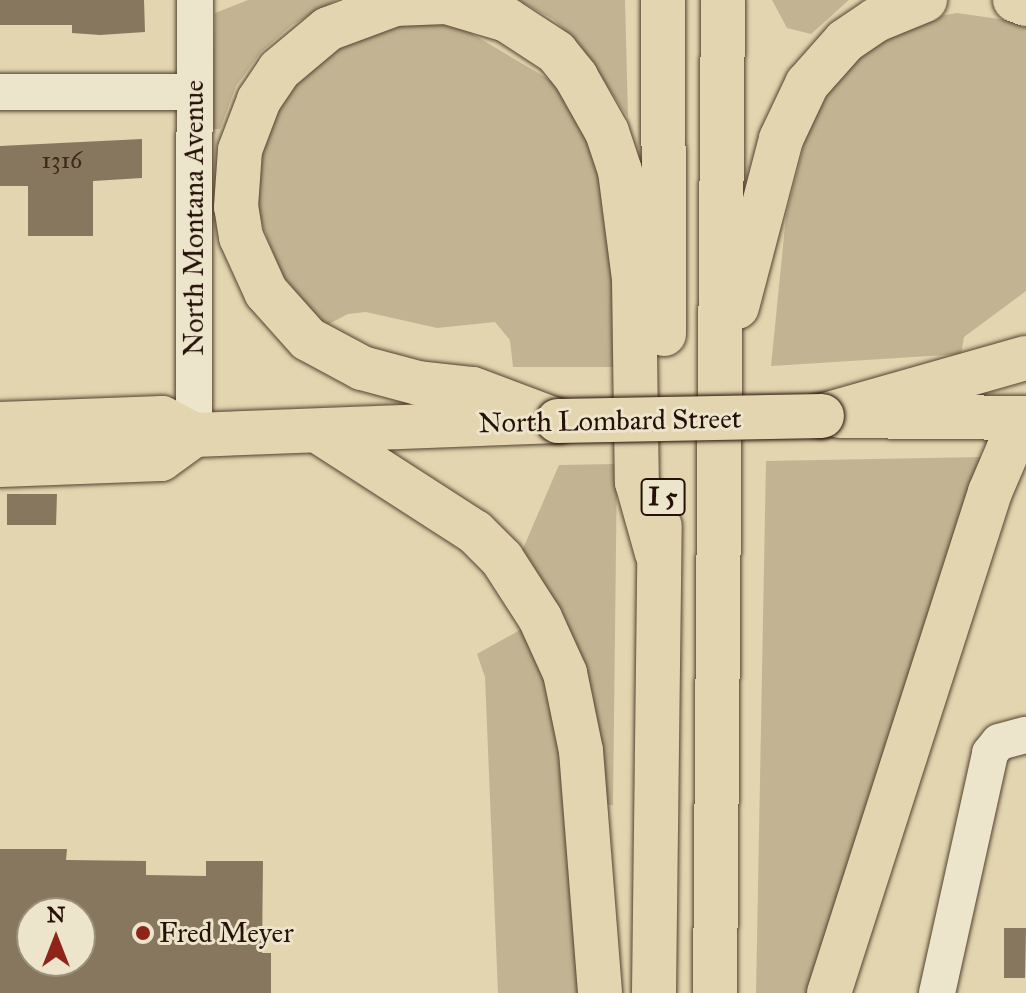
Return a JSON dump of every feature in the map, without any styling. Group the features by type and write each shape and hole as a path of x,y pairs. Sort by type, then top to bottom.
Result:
{"main road":[{"name":"I 5","path":"654,993 657,553 665,481 663,0"},
{"name":"I 5","path":"715,993 723,0"},
{"path":"719,371 793,109 845,41 876,20 925,0"},
{"path":"1015,0 1026,4"},
{"path":"558,421 473,389 418,383 362,368 308,339 266,292 241,237 240,150 259,100 279,70 328,29 395,4 446,2 507,20 556,52 576,77 607,132 620,171 634,279 637,482 657,553"},
{"path":"822,416 1026,358"},
{"name":"North Lombard Street","path":"0,424 162,418 194,435 558,421 822,416 1026,418"},
{"path":"318,431 475,532 502,559 540,618 565,673 581,751 600,993"},
{"path":"829,993 990,492 1008,450 1026,431"},
{"path":"0,465 161,459 194,435"}],"street":[{"name":"North Montana Avenue","path":"194,435 195,0"},
{"path":"0,92 193,92"},
{"path":"937,993 985,769 1012,739"}],"shaded area":[{"path":"248,0 336,0 292,25 261,52 236,86 220,129 212,129 215,13"},
{"path":"518,0 625,0 628,117 578,43 553,19"},
{"path":"772,0 849,0 811,34 787,28"},
{"path":"957,13 1026,23 1026,291 964,337 961,354 771,366 786,216 815,101 856,55 928,18"},
{"path":"452,22 560,86 595,154 610,229 618,367 513,367 510,340 495,322 437,328 366,312 348,314 325,326 281,274 257,210 257,166 273,113 310,63 380,26"},
{"path":"981,457 810,993 756,993 766,461"},
{"path":"617,464 613,805 604,805 593,696 563,613 522,551 559,465"},
{"path":"527,626 543,663 562,747 579,993 498,993 485,677 477,654"}],"building":[{"path":"0,0 144,0 145,32 100,35 72,33 72,25 0,25"},
{"path":"142,139 142,178 93,181 93,236 28,236 28,186 0,186 0,146"},
{"path":"7,494 57,494 56,525 7,525"},
{"name":"Fred Meyer","path":"0,849 67,849 66,860 146,861 146,875 206,876 206,861 263,861 262,953 271,953 271,993 0,993"},
{"path":"1004,928 1026,928 1025,978 1004,978"}],"place":[{"name":"Fred Meyer","path":"143,933"}]}
